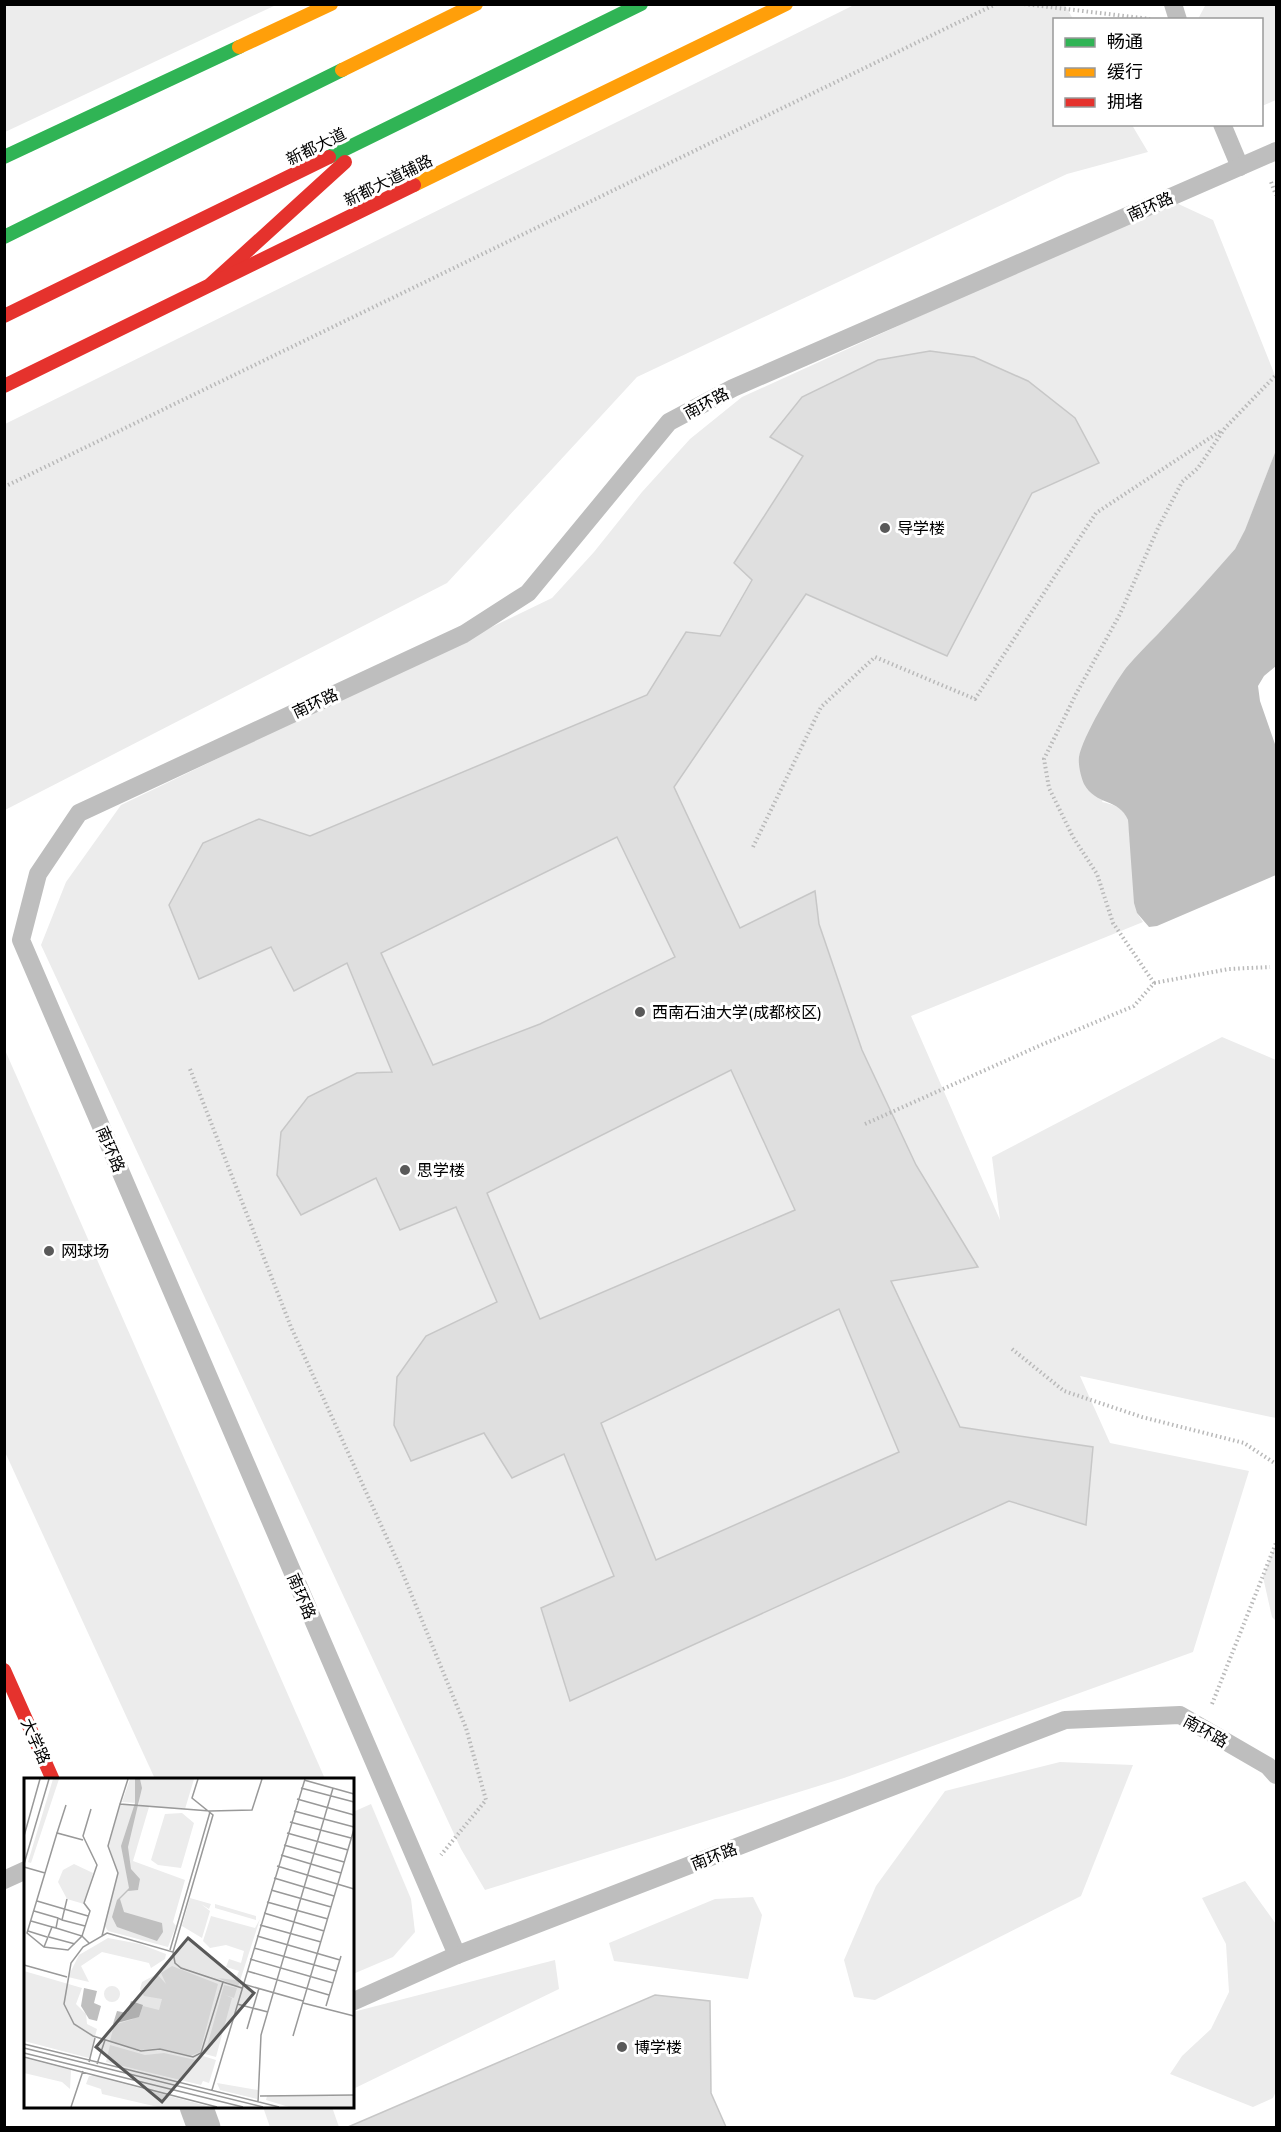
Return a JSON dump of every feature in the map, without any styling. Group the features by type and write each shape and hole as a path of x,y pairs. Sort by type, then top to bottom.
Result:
{"main road":[{"path":"4,157 331,4"},
{"path":"4,237 476,4"},
{"name":"新都大道","path":"4,316 371,138 640,4"},
{"name":"新都大道辅路","path":"4,386 786,4"},
{"path":"211,284 371,138"},
{"name":"大学路","path":"4,1670 53,1778"}],"street":[{"path":"197,2108 204,2127"}],"lane":[{"path":"1223,126 1240,167"},
{"name":"南环路","path":"1276,151 733,388 669,422 528,593 464,634 79,813 38,874 21,940 457,1955 1065,1720 1180,1715 1268,1766 1276,1775"},
{"path":"4,1880 24,1871"},
{"path":"354,2001 457,1955"}],"path":[{"path":"4,487 996,4"},
{"path":"1024,4 1134,18"},
{"path":"1154,983 1113,923 1097,874 1073,837 1049,788 1044,759 1076,694 1120,614 1158,528 1182,482 1198,468 1225,428 1276,375"},
{"path":"753,847 821,707 875,657 975,699 1096,513 1225,428"},
{"path":"865,1124 1134,1006 1154,983 1229,969 1270,967"},
{"path":"190,1069 291,1327 401,1569 466,1728 486,1800 423,1876"},
{"path":"1012,1348 1064,1391 1142,1417 1244,1443 1276,1464"},
{"path":"1202,1728 1276,1543"}],"shaded area":[{"path":"5,4 276,4 276,5 5,132"},
{"path":"856,4 1065,5 1072,18 1053,18 1053,126 1133,126 1148,152 1067,174 637,377 447,583 5,810 5,424"},
{"path":"1206,4 1276,5 1276,100 1263,106 1263,18 1199,18"},
{"path":"1172,201 1213,220 1276,378 1276,450 1245,531 1235,549 1218,569 1102,802 1118,807 1128,820 1137,913 1143,922 911,1016 1000,1220 992,1157 1222,1037 1276,1060 1276,1418 1080,1376 1110,1443 1249,1471 1193,1652 844,1778 485,1890 461,1849 41,945 66,882 121,805 552,598 690,439 742,397"},
{"path":"1276,450 1276,666 1264,676 1258,686 1260,701 1276,747 1276,875 1157,926 1149,927 1137,913 1134,903 1128,820 1119,808 1095,796 1084,784 1079,767 1081,748 1107,698 1126,668 1235,549 1245,530"},
{"name":"网球场","path":"5,1050 325,1778 155,1778 5,1452"},
{"path":"1276,1543 1276,1621 1272,1617 1263,1577"},
{"path":"1060,1762 1133,1765 1081,1896 875,2000 854,1997 844,1960 876,1886 945,1791"},
{"path":"371,1804 411,1899 415,1932 393,1957 354,1974 354,1812"},
{"path":"1245,1881 1276,1924 1276,2091 1273,2098 1253,2107 1170,2074 1182,2056 1211,2029 1229,1992 1226,1944 1202,1898"},
{"path":"753,1897 762,1915 748,1979 614,1961 609,1943 715,1899"},
{"path":"555,1960 559,1989 354,2089 354,2012"},
{"path":"263,2108 332,2108 339,2127 270,2127"}],"building":[{"name":"思学楼","path":"930,351 974,357 1028,381 1075,418 1099,463 1032,493 947,656 806,594 674,787 740,928 815,891 819,924 862,1050 916,1165 978,1267 891,1281 960,1427 1093,1447 1086,1525 1009,1501 570,1701 541,1608 614,1576 564,1454 512,1478 484,1433 411,1461 394,1425 397,1377 426,1336 497,1302 456,1207 400,1230 376,1178 301,1215 277,1175 281,1132 308,1097 357,1073 392,1072 347,963 294,991 271,947 199,979 169,905 203,843 259,819 310,836 647,695 686,632 720,636 752,580 734,563 803,456 770,437 802,397 878,360","holes":["617,837 675,957 540,1024 433,1065 381,953","731,1070 795,1210 540,1319 487,1193","839,1309 899,1452 656,1560 601,1423"]},
{"name":"博学楼","path":"655,1995 710,2001 711,2093 726,2127 348,2127"}],"traffic: fast":[{"path":"329,157 641,4"},
{"path":"4,157 239,47"},
{"path":"4,237 342,70"}],"traffic: slow":[{"path":"239,47 331,4"},
{"path":"342,70 476,4"},
{"path":"414,185 786,4"}],"traffic: jam":[{"path":"4,316 329,157"},
{"path":"211,284 345,162"},
{"path":"4,386 414,185"},
{"path":"4,1670 52,1778"}],"place":[{"name":"导学楼","path":"885,528"},
{"name":"西南石油大学(成都校区)","path":"640,1012"},
{"name":"思学楼","path":"405,1170"},
{"name":"网球场","path":"49,1251"},
{"name":"博学楼","path":"622,2047"}]}
